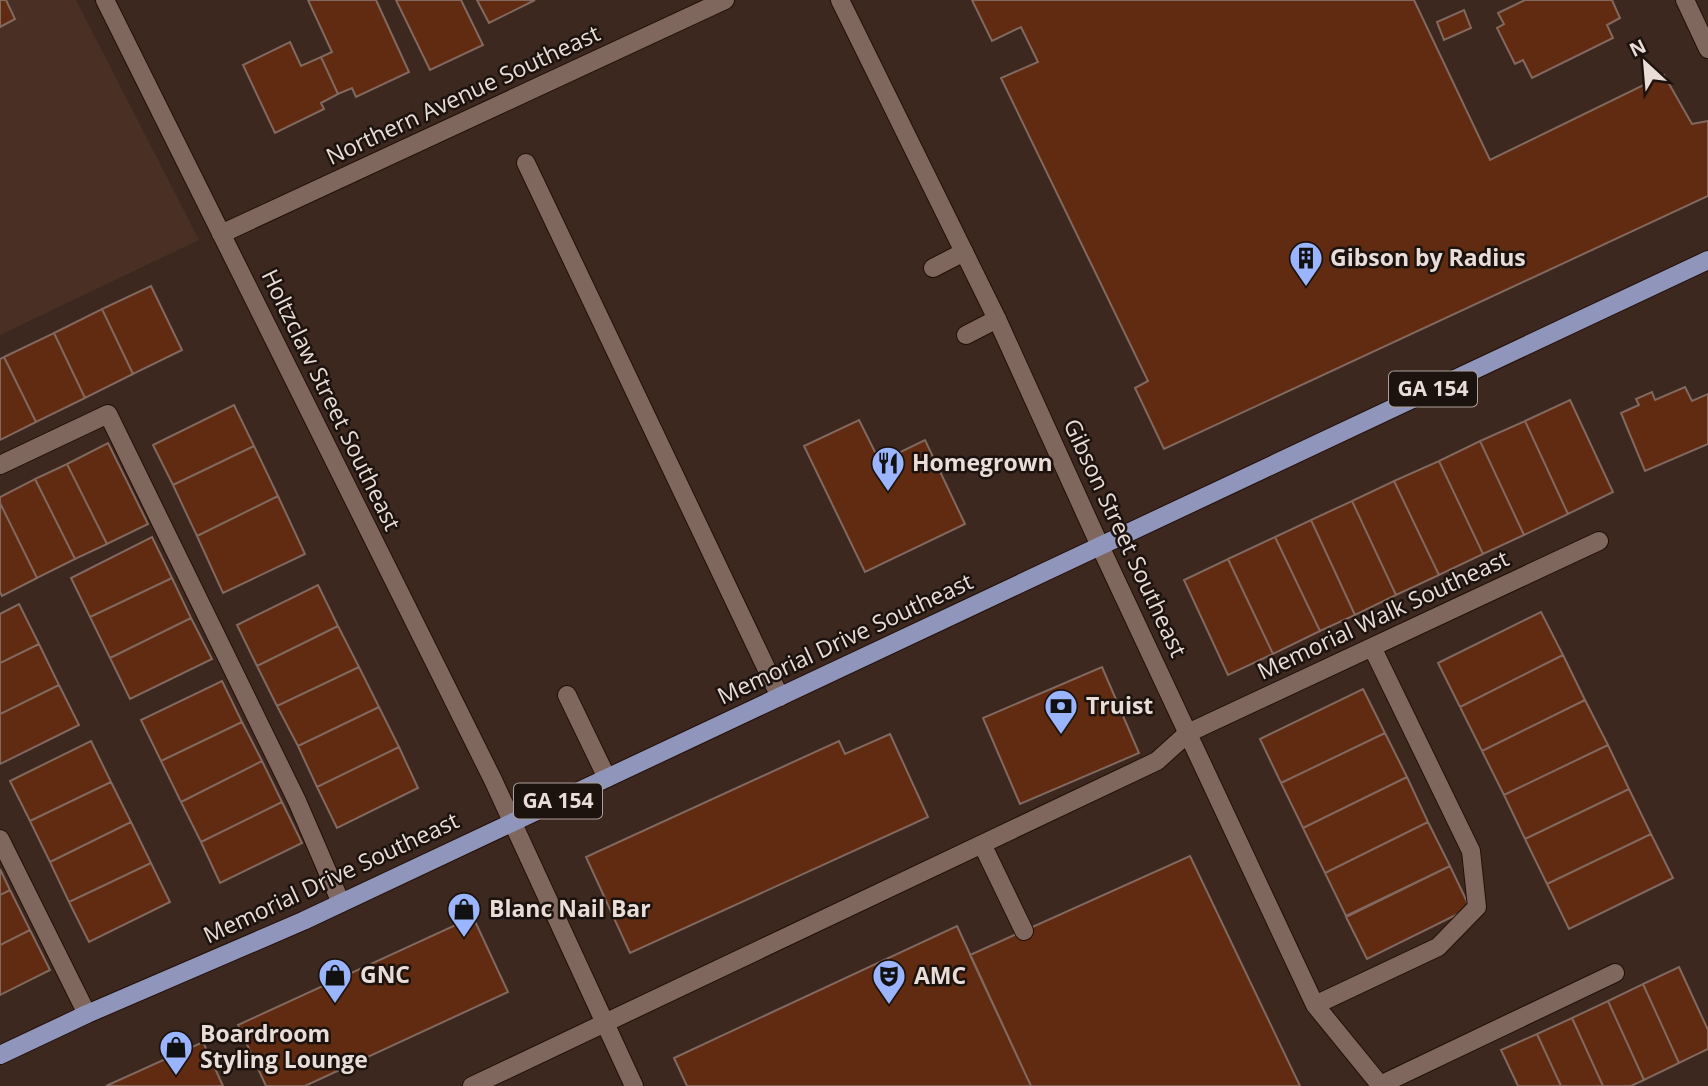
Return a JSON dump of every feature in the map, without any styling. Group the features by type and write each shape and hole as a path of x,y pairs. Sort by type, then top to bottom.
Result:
{"main road":[{"name":"Memorial Drive Southeast","path":"0,1055 87,1014 303,921 1708,260"}],"street":[{"name":"Holtzclaw Street Southeast","path":"105,0 512,822 634,1086"},
{"name":"Northern Avenue Southeast","path":"221,234 725,0"},
{"name":"Gibson Street Southeast","path":"840,0 997,319 1100,546 1315,1004 1380,1086"},
{"path":"1685,0 1708,50"},
{"path":"526,163 780,696"},
{"path":"933,268 964,252"},
{"path":"966,335 997,319"},
{"path":"0,465 108,414 297,801 341,902"},
{"name":"Memorial Walk Southeast","path":"472,1086 1157,761 1188,733 1599,541"},
{"path":"1315,1004 1438,947 1477,907 1471,850 1373,647"},
{"path":"567,695 607,778"},
{"path":"0,839 87,1014"},
{"path":"982,844 1024,931"},
{"path":"1380,1086 1615,973"}],"shaded area":[{"path":"0,0 76,0 199,240 0,335"}],"building":[{"path":"0,0 6,0 15,19 0,27"},
{"path":"308,0 376,0 409,72 356,97 352,88 338,94 321,57 332,52"},
{"path":"396,0 461,0 483,45 430,70"},
{"path":"477,0 535,0 489,23"},
{"name":"Gibson by Radius","path":"972,0 1414,0 1490,160 1664,75 1692,124 1708,121 1708,196 1164,449 1135,388 1148,381 1001,78 1038,62 1021,27 992,41"},
{"path":"1525,0 1612,0 1620,18 1607,25 1613,38 1532,78 1523,60 1515,64 1497,28 1504,24 1498,13"},
{"path":"1464,10 1471,28 1444,40 1437,22"},
{"path":"290,42 301,66 321,57 338,94 321,103 324,109 275,133 243,65"},
{"path":"151,286 182,350 133,374 102,309"},
{"path":"102,309 133,374 85,398 54,333"},
{"path":"54,333 85,398 36,422 4,357"},
{"path":"4,357 36,422 0,440 0,359"},
{"path":"1685,387 1692,401 1708,394 1708,444 1645,471 1621,413 1639,405 1636,399 1652,392 1655,400"},
{"path":"1570,400 1613,492 1568,514 1525,421"},
{"path":"234,405 254,446 173,485 153,445"},
{"name":"Homegrown","path":"859,420 880,462 925,440 965,524 865,572 804,446"},
{"path":"1525,421 1568,514 1524,535 1480,441"},
{"path":"1480,441 1524,535 1483,554 1439,461"},
{"path":"108,443 148,524 107,544 67,464"},
{"path":"254,446 278,496 197,536 173,485"},
{"path":"1439,461 1483,554 1439,575 1394,481"},
{"path":"67,464 107,544 75,559 35,479"},
{"path":"35,479 75,559 37,578 0,503 0,497"},
{"path":"1394,481 1439,575 1396,595 1352,501"},
{"path":"278,496 305,554 223,593 197,536"},
{"path":"1352,501 1396,595 1355,615 1311,520"},
{"path":"0,503 37,578 2,596 0,592"},
{"path":"1311,520 1355,615 1320,631 1275,537"},
{"path":"152,537 172,578 90,617 71,578"},
{"path":"1275,537 1320,631 1273,654 1228,559"},
{"path":"1228,559 1273,654 1228,675 1184,580"},
{"path":"172,578 191,618 110,658 90,617"},
{"path":"318,585 338,626 257,666 237,625"},
{"path":"19,604 39,644 0,663 0,614"},
{"path":"1541,612 1563,655 1460,707 1438,663"},
{"path":"191,618 212,659 130,699 110,658"},
{"path":"338,626 359,667 277,706 257,666"},
{"path":"39,644 59,685 0,714 0,663"},
{"path":"1563,655 1585,700 1482,751 1460,707"},
{"path":"359,667 379,707 298,746 277,706"},
{"name":"Truist","path":"1102,667 1139,753 1020,804 983,718"},
{"path":"222,681 242,722 161,761 141,720"},
{"path":"59,685 79,725 0,764 0,714"},
{"path":"1363,689 1385,733 1281,783 1260,739"},
{"path":"1585,700 1608,745 1504,795 1482,751"},
{"path":"379,707 399,747 317,787 298,746"},
{"path":"242,722 262,761 181,802 161,761"},
{"path":"1385,733 1407,777 1303,828 1281,783"},
{"path":"890,734 928,817 630,953 586,857 839,741 845,754"},
{"path":"91,741 111,782 30,821 10,781"},
{"path":"1608,745 1629,789 1525,839 1504,795"},
{"path":"399,747 418,788 337,828 317,787"},
{"path":"262,761 282,802 201,842 181,802"},
{"path":"1407,777 1428,822 1325,873 1303,828"},
{"path":"111,782 131,822 50,862 30,821"},
{"path":"1629,789 1651,834 1547,884 1525,839"},
{"path":"282,802 302,843 220,883 201,842"},
{"path":"131,822 151,863 69,902 50,862"},
{"path":"1428,822 1450,866 1346,916 1325,873"},
{"path":"1651,834 1673,878 1569,929 1547,884"},
{"path":"1190,856 1300,1086 1031,1086 970,955"},
{"path":"151,863 170,902 89,942 69,902"},
{"path":"1450,866 1470,908 1367,959 1346,917"},
{"path":"0,869 10,890 0,895"},
{"path":"10,890 30,930 0,945 0,895"},
{"path":"473,917 508,992 305,1086 266,1086 238,1025"},
{"name":"AMC","path":"957,926 1031,1086 687,1086 674,1058"},
{"path":"30,930 50,970 0,995 0,945"},
{"path":"1679,967 1708,1030 1708,1049 1679,1063 1643,984"},
{"path":"1643,984 1679,1063 1644,1080 1608,1001"},
{"path":"1608,1001 1644,1080 1631,1086 1603,1086 1572,1018"},
{"path":"1572,1018 1603,1086 1561,1086 1537,1034"},
{"path":"1537,1034 1561,1086 1518,1086 1501,1050"},
{"path":"203,1042 223,1086 106,1086"}],"place":[{"name":"Gibson by Radius","path":"1306,288"},
{"name":"Homegrown","path":"888,493"},
{"name":"Truist","path":"1061,736"},
{"name":"Blanc Nail Bar","path":"464,939"},
{"name":"GNC","path":"335,1005"},
{"name":"AMC","path":"889,1006"},
{"name":"Boardroom Styling Lounge","path":"176,1077"}]}
